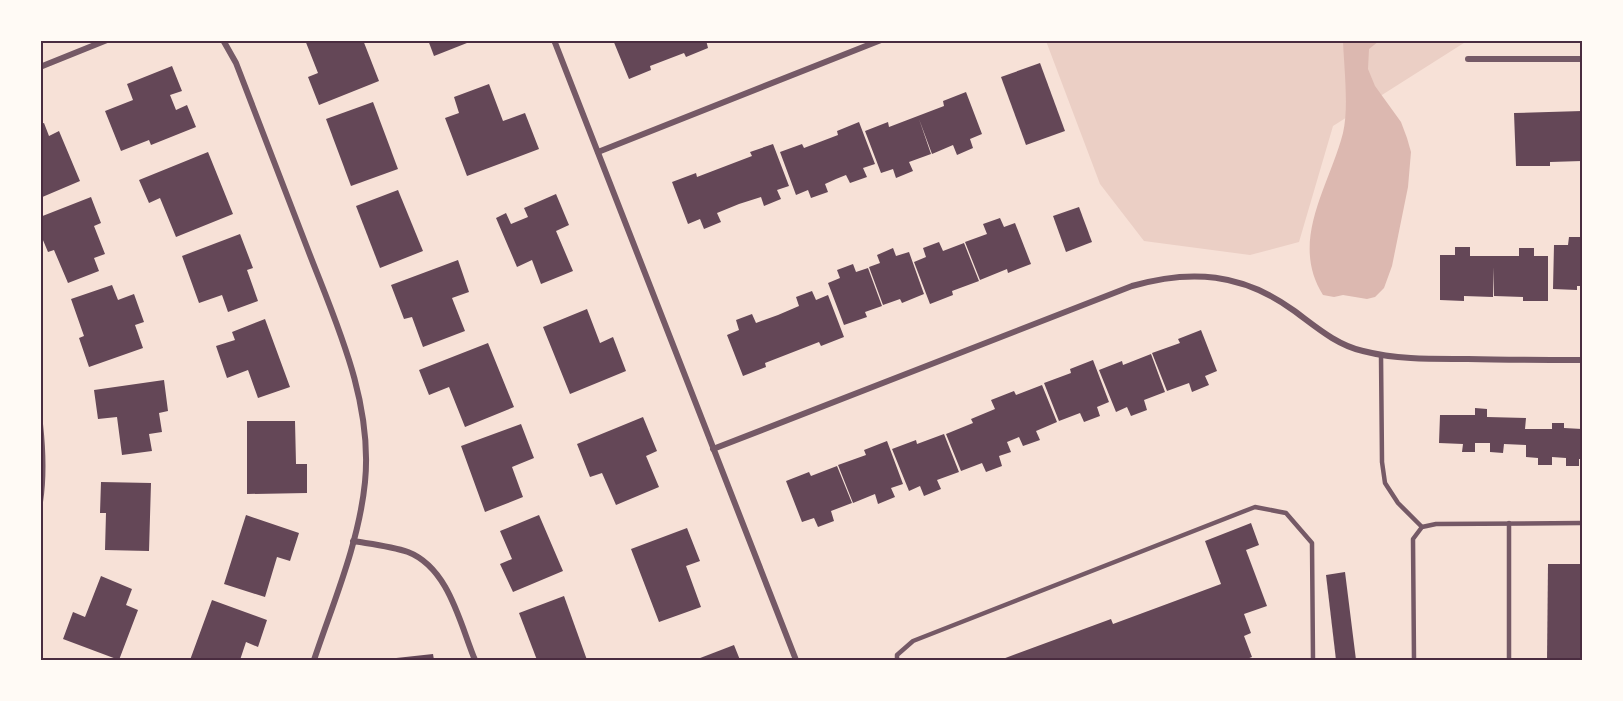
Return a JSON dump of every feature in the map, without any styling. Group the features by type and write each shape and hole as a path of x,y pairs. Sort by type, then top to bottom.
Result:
{"street":[{"path":"40,67 107,40"},
{"path":"223,40 236,63 328,302 359,398 366,453 365,481 353,542 314,660"},
{"path":"554,40 796,660"},
{"path":"598,152 882,40"},
{"path":"1468,59 1582,59"},
{"path":"713,450 1121,290 1158,279 1184,275 1210,276 1243,283 1270,296 1335,340 1361,351 1425,359 1582,360"},
{"path":"40,424 43,448 43,481 40,502"},
{"path":"353,542 382,545 410,553 431,566 447,591 475,660"}],"lane":[{"path":"1381,355 1382,462 1385,483 1398,503 1422,527"},
{"path":"897,660 897,655 913,641 1255,507 1286,513 1312,543 1313,660"},
{"path":"1509,523 1509,660"},
{"path":"1414,660 1413,539 1422,527 1436,524 1582,523"}],"shaded area":[{"path":"1046,41 1467,41 1333,126 1299,242 1250,255 1144,241 1100,184"},
{"path":"1343,41 1379,41 1369,49 1368,69 1375,86 1401,122 1411,152 1408,187 1392,266 1384,288 1375,297 1367,299 1343,295 1334,297 1323,295 1314,275 1310,254 1315,214 1345,123"}],"building":[{"path":"305,40 363,40 379,81 319,105 308,77 318,73"},
{"path":"428,40 472,40 472,41 434,56"},
{"path":"613,40 706,40 708,48 686,57 684,53 650,66 651,70 629,79"},
{"path":"1040,63 1065,131 1026,145 1001,77"},
{"path":"172,66 182,91 170,95 176,110 187,105 196,127 151,145 149,140 121,151 105,111 133,100 127,84"},
{"path":"489,84 503,121 525,113 539,149 467,176 445,118 459,113 454,97"},
{"path":"966,92 982,134 970,139 973,148 957,155 953,145 932,154 919,119 931,154 909,162 913,171 896,178 893,169 881,173 865,131 888,122 889,127 944,106 943,101"},
{"path":"373,102 398,169 351,186 326,119"},
{"path":"1582,111 1582,161 1550,162 1550,166 1516,166 1514,113"},
{"path":"859,122 875,164 863,168 867,177 850,183 846,175 825,184 828,192 811,198 808,190 796,195 780,152 802,144 804,148 838,135 837,131"},
{"path":"44,123 49,136 59,131 80,181 40,198 40,124"},
{"path":"773,144 789,186 777,190 781,199 764,206 761,197 739,204 717,213 721,222 704,229 700,219 688,224 672,182 696,173 697,177 752,156 750,152"},
{"path":"208,152 233,214 176,237 160,198 149,203 139,180"},
{"path":"398,190 423,251 380,268 356,206"},
{"path":"556,194 569,225 556,231 573,271 541,284 532,260 517,267 496,218 506,213 511,224 528,217 524,208"},
{"path":"91,197 101,223 94,226 105,254 94,258 99,271 68,283 54,250 48,252 40,233 40,217"},
{"path":"1079,207 1092,242 1066,252 1053,216"},
{"path":"1000,218 1004,227 1015,223 1031,264 1008,273 1007,269 980,280 965,242 987,234 983,224"},
{"path":"240,234 253,268 247,270 258,301 228,312 222,295 199,303 182,256"},
{"path":"1569,237 1582,237 1582,286 1577,286 1577,290 1553,289 1554,245 1568,245"},
{"path":"939,242 943,251 964,243 979,281 952,291 953,295 930,304 914,262 926,257 923,248"},
{"path":"1455,247 1470,247 1470,256 1519,256 1519,248 1534,248 1534,256 1548,256 1548,301 1523,301 1523,297 1494,296 1494,267 1493,297 1464,296 1464,301 1440,300 1440,255 1455,255"},
{"path":"893,248 896,256 909,252 924,294 902,303 900,299 883,305 869,267 880,263 877,255"},
{"path":"458,260 469,292 452,298 465,331 423,347 412,317 404,319 391,285"},
{"path":"853,264 856,272 868,268 882,306 865,312 867,317 844,325 828,283 840,278 837,270"},
{"path":"112,285 118,300 134,294 144,322 135,325 143,348 89,367 79,338 84,336 71,299"},
{"path":"812,291 816,300 828,295 844,337 821,346 819,342 765,363 766,367 743,376 727,335 739,330 736,320 752,314 756,323 778,315 799,306 796,297"},
{"path":"587,309 600,343 613,337 626,371 570,394 543,327"},
{"path":"265,319 290,387 258,398 248,370 227,378 216,346 235,340 232,332"},
{"path":"1201,330 1217,371 1205,376 1209,385 1192,392 1189,383 1167,391 1152,353 1180,343 1178,339"},
{"path":"488,343 514,407 465,427 449,387 429,395 419,370"},
{"path":"1151,354 1165,392 1144,400 1147,410 1131,416 1127,407 1116,412 1099,370 1122,361 1123,365"},
{"path":"1093,360 1109,402 1097,407 1100,416 1084,422 1080,413 1059,421 1044,383 1071,373 1070,369"},
{"path":"164,380 168,411 159,413 162,432 149,434 152,451 122,455 117,417 98,419 94,390"},
{"path":"1042,385 1057,422 1036,431 1040,440 1023,446 1019,437 1007,442 1011,452 999,456 1002,466 986,472 982,463 961,471 946,434 973,423 971,419 995,409 991,400 1014,391 1016,395"},
{"path":"1475,408 1487,409 1487,417 1526,418 1525,429 1552,429 1552,423 1564,423 1564,428 1582,429 1582,459 1579,459 1579,466 1566,466 1566,458 1552,457 1552,465 1538,465 1538,458 1526,457 1526,445 1504,444 1503,453 1490,452 1490,443 1475,443 1475,452 1462,452 1463,444 1439,443 1440,415 1475,415"},
{"path":"643,417 657,451 646,456 659,487 616,505 602,473 590,477 577,444"},
{"path":"247,421 295,421 296,464 307,464 307,493 247,494"},
{"path":"521,424 534,458 512,467 523,497 485,512 461,446"},
{"path":"944,434 959,472 937,480 941,489 924,496 920,486 909,491 892,449 916,440 917,444"},
{"path":"887,441 903,484 891,488 895,497 878,504 875,494 853,503 838,465 866,455 864,450"},
{"path":"837,466 852,503 831,511 834,521 818,527 814,518 802,522 786,481 809,472 811,476"},
{"path":"101,482 151,483 149,551 105,550 106,513 100,513"},
{"path":"246,515 299,533 290,561 277,557 265,597 224,584"},
{"path":"539,515 563,571 513,592 500,564 512,559 500,531"},
{"path":"1251,523 1259,545 1246,550 1267,606 1244,614 1251,633 1244,636 1252,657 1244,660 1000,660 1111,619 1113,624 1221,584 1205,541"},
{"path":"687,528 700,561 686,566 701,607 659,622 631,549"},
{"path":"1548,564 1582,564 1582,660 1547,660"},
{"path":"1345,572 1356,660 1336,660 1326,575"},
{"path":"101,576 132,589 126,605 138,610 119,660 63,639 73,612 85,617"},
{"path":"564,596 587,660 537,660 519,613"},
{"path":"212,600 267,620 258,647 246,642 240,660 190,660"},
{"path":"734,645 740,660 695,660"},
{"path":"433,654 434,660 387,660 387,659"}]}
